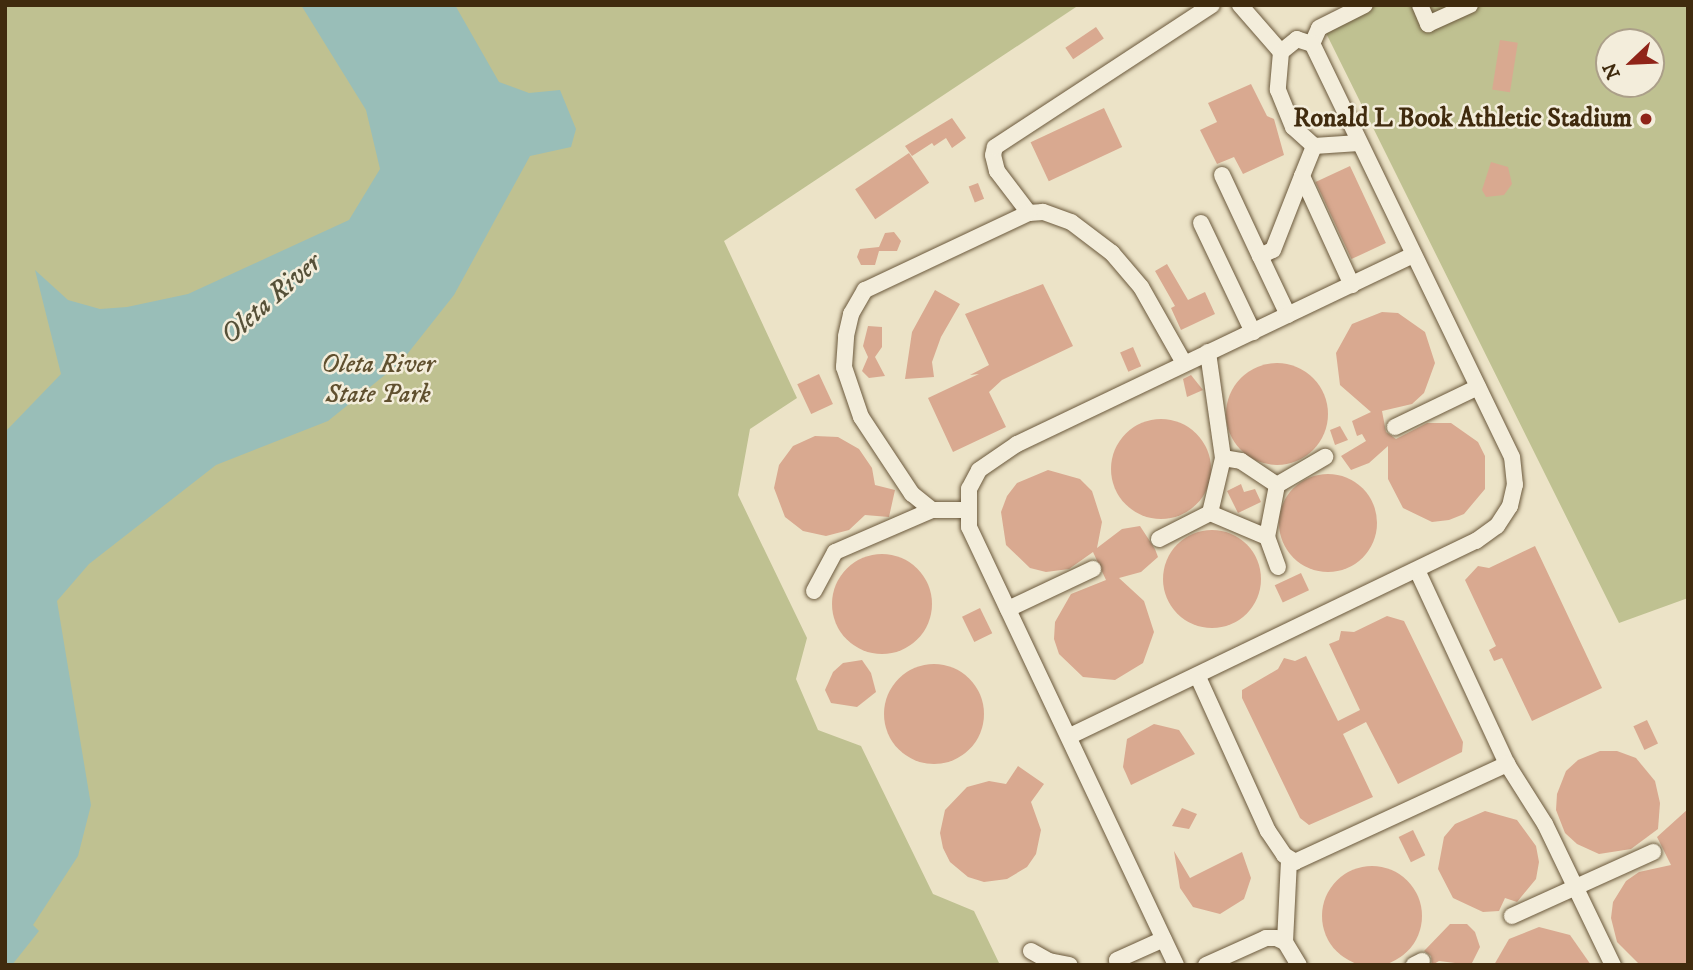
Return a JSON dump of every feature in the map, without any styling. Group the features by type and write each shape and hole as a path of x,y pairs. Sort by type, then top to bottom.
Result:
{"lane":[{"path":"1029,213 996,172 995,148 1212,5"},
{"path":"1240,5 1281,52"},
{"path":"1420,5 1428,24 1470,5"},
{"path":"1312,44 1319,28 1363,6"},
{"path":"1069,736 1198,677 1476,541 1497,526 1510,506 1515,485 1512,457 1312,44 1297,39 1281,52 1277,81 1280,100 1293,127 1314,146 1359,143"},
{"path":"1260,256 1273,250 1314,146"},
{"path":"1222,175 1288,315"},
{"path":"1301,176 1352,285"},
{"path":"932,510 912,494 856,406 844,367 850,314 866,290 1029,213 1043,212 1071,222 1112,253 1141,287 1184,363"},
{"path":"1201,223 1253,332"},
{"path":"1176,965 969,527 966,510 969,489 979,470 994,458 1184,363 1413,255"},
{"path":"1208,352 1223,458 1210,513"},
{"path":"1395,427 1478,387"},
{"path":"1279,567 1267,537 1277,485 1325,457"},
{"path":"1223,458 1241,461 1277,485"},
{"path":"814,591 835,552 932,510 966,510"},
{"path":"1158,539 1210,513 1267,537"},
{"path":"1008,609 1093,569"},
{"path":"1417,570 1507,764 1533,802 1613,965"},
{"path":"1198,677 1268,831 1289,860 1286,942 1300,965"},
{"path":"1289,860 1301,862 1507,764"},
{"path":"1512,916 1653,852"},
{"path":"1206,965 1266,938 1286,942"},
{"path":"1112,963 1164,939"},
{"path":"1031,951 1049,961 1070,965"}],"green space":[{"name":"Oleta River State Park","path":"5,5 1079,5 724,241 797,398 750,429 738,495 807,638 796,679 818,730 861,746 933,894 974,911 1000,965 5,965"},
{"path":"1364,5 1688,5 1688,598 1619,623 1325,31"}],"water":[{"name":"Oleta River","path":"301,5 455,5 499,82 529,93 560,90 576,129 571,147 530,156 454,295 401,362 328,421 216,465 89,564 57,601 91,805 78,856 33,925 39,931 12,965 5,965 5,432 61,374 35,270 68,300 100,309 127,307 188,294 349,220 380,169 366,110"}],"building":[{"path":"1096,27 1104,39 1073,59 1065,48"},
{"path":"1500,40 1518,43 1510,92 1492,89"},
{"path":"1251,84 1267,116 1274,119 1284,155 1243,174 1234,157 1217,164 1200,130 1217,122 1208,103"},
{"path":"1104,108 1122,147 1049,181 1031,142"},
{"path":"952,118 966,138 952,148 946,138 934,146 932,143 912,156 905,146"},
{"path":"909,153 929,183 875,219 855,189"},
{"path":"1491,162 1508,167 1512,184 1504,195 1486,197 1482,190"},
{"path":"1350,166 1386,243 1351,259 1316,182"},
{"path":"978,183 984,199 975,202 969,187"},
{"path":"894,232 901,241 897,251 879,251 875,265 861,265 857,257 860,249 879,247 885,233"},
{"path":"1167,264 1188,300 1205,292 1215,314 1181,330 1171,308 1175,306 1155,271"},
{"path":"1043,284 1073,346 1002,380 989,392 1006,427 953,452 928,398 979,374 970,375 989,365 965,314"},
{"path":"935,290 960,304 941,337 932,362 934,377 905,379 912,332"},
{"path":"1382,312 1398,313 1425,332 1435,363 1424,393 1412,404 1382,411 1386,432 1396,439 1427,423 1451,423 1478,442 1485,456 1485,489 1464,514 1449,520 1432,522 1403,508 1388,479 1388,446 1369,463 1351,470 1341,456 1366,441 1362,434 1357,436 1352,421 1371,412 1340,385 1336,353 1352,324"},
{"path":"868,326 882,327 882,347 875,357 885,376 869,378 862,371 868,357 863,346"},
{"path":"1133,347 1141,366 1128,372 1120,352"},
{"path":"1277,363 1296,367 1313,378 1324,395 1328,414 1324,433 1313,450 1296,461 1277,465 1258,461 1241,450 1230,433 1226,414 1230,395 1241,378 1258,367"},
{"path":"819,374 833,404 811,414 797,384"},
{"path":"1191,375 1203,390 1187,397 1183,379"},
{"path":"1161,419 1180,423 1196,434 1207,450 1211,469 1207,488 1196,504 1180,515 1161,519 1142,515 1126,504 1115,488 1111,469 1115,450 1126,434 1142,423"},
{"path":"1340,426 1348,440 1335,445 1330,430"},
{"path":"815,436 838,437 859,449 872,468 875,485 895,490 889,517 865,515 849,530 826,536 803,531 785,517 774,488 779,465 793,446"},
{"path":"1048,470 1080,479 1092,491 1102,522 1097,548 1122,529 1140,526 1158,557 1141,572 1119,578 1144,601 1154,632 1143,663 1115,680 1083,677 1059,654 1054,639 1055,622 1071,594 1106,580 1093,552 1069,569 1046,572 1030,568 1006,545 1001,512 1007,496 1017,483"},
{"path":"1328,474 1347,478 1363,488 1373,504 1377,523 1373,542 1363,558 1347,568 1328,572 1309,568 1293,558 1283,542 1279,523 1283,504 1293,488 1309,478"},
{"path":"1241,484 1244,492 1255,489 1261,502 1238,513 1227,491"},
{"path":"1212,530 1231,534 1247,544 1257,560 1261,579 1257,598 1247,614 1231,624 1212,628 1193,624 1177,614 1167,598 1163,579 1167,560 1177,544 1193,534"},
{"path":"1535,546 1602,688 1532,721 1502,658 1494,661 1489,650 1496,646 1465,580 1478,566 1489,568"},
{"path":"882,554 901,558 918,568 928,585 932,604 928,623 918,640 901,650 882,654 863,650 846,640 836,623 832,604 836,585 846,568 863,558"},
{"path":"1301,573 1309,590 1283,602 1275,585"},
{"path":"980,608 992,633 974,642 962,617"},
{"path":"1387,616 1404,621 1463,742 1462,752 1398,784 1366,722 1343,734 1373,797 1309,825 1300,818 1242,698 1242,690 1278,669 1284,658 1295,661 1306,656 1338,721 1360,710 1329,644 1339,640 1341,631 1354,632"},
{"path":"862,660 871,673 876,692 857,707 831,703 825,690 833,672 843,663"},
{"path":"934,664 953,668 970,678 980,695 984,714 980,733 970,750 953,760 934,764 915,760 898,750 888,733 884,714 888,695 898,678 915,668"},
{"path":"1647,720 1658,744 1644,750 1633,726"},
{"path":"1154,724 1179,730 1195,754 1131,785 1123,767 1127,739"},
{"path":"1600,751 1617,751 1636,758 1655,781 1660,803 1658,829 1631,849 1599,854 1577,844 1565,833 1556,810 1557,794 1566,771 1578,760"},
{"path":"1018,766 1044,784 1031,802 1041,830 1036,854 1027,867 1007,879 984,882 968,877 950,862 943,848 940,833 945,810 967,787 989,781 1006,784"},
{"path":"1182,808 1197,814 1189,829 1172,826"},
{"path":"1688,809 1688,965 1640,965 1617,942 1611,918 1613,902 1626,881 1639,872 1671,865 1657,837"},
{"path":"1485,811 1517,820 1536,846 1539,862 1536,879 1517,902 1505,898 1499,911 1483,912 1453,898 1438,869 1444,837 1455,824"},
{"path":"1413,830 1425,855 1411,862 1399,837"},
{"path":"1174,851 1190,878 1242,852 1251,878 1244,899 1220,914 1193,907 1180,888"},
{"path":"1372,866 1391,870 1407,881 1418,897 1422,916 1418,935 1407,951 1391,962 1372,966 1353,962 1337,951 1326,935 1322,916 1326,897 1337,881 1353,870"},
{"path":"1450,924 1467,924 1475,932 1480,947 1471,965 1439,961 1432,965 1431,956 1424,951"},
{"path":"1539,927 1570,935 1591,965 1494,965 1509,939"}],"place":[{"name":"Ronald L Book Athletic Stadium","path":"1646,119"}]}
